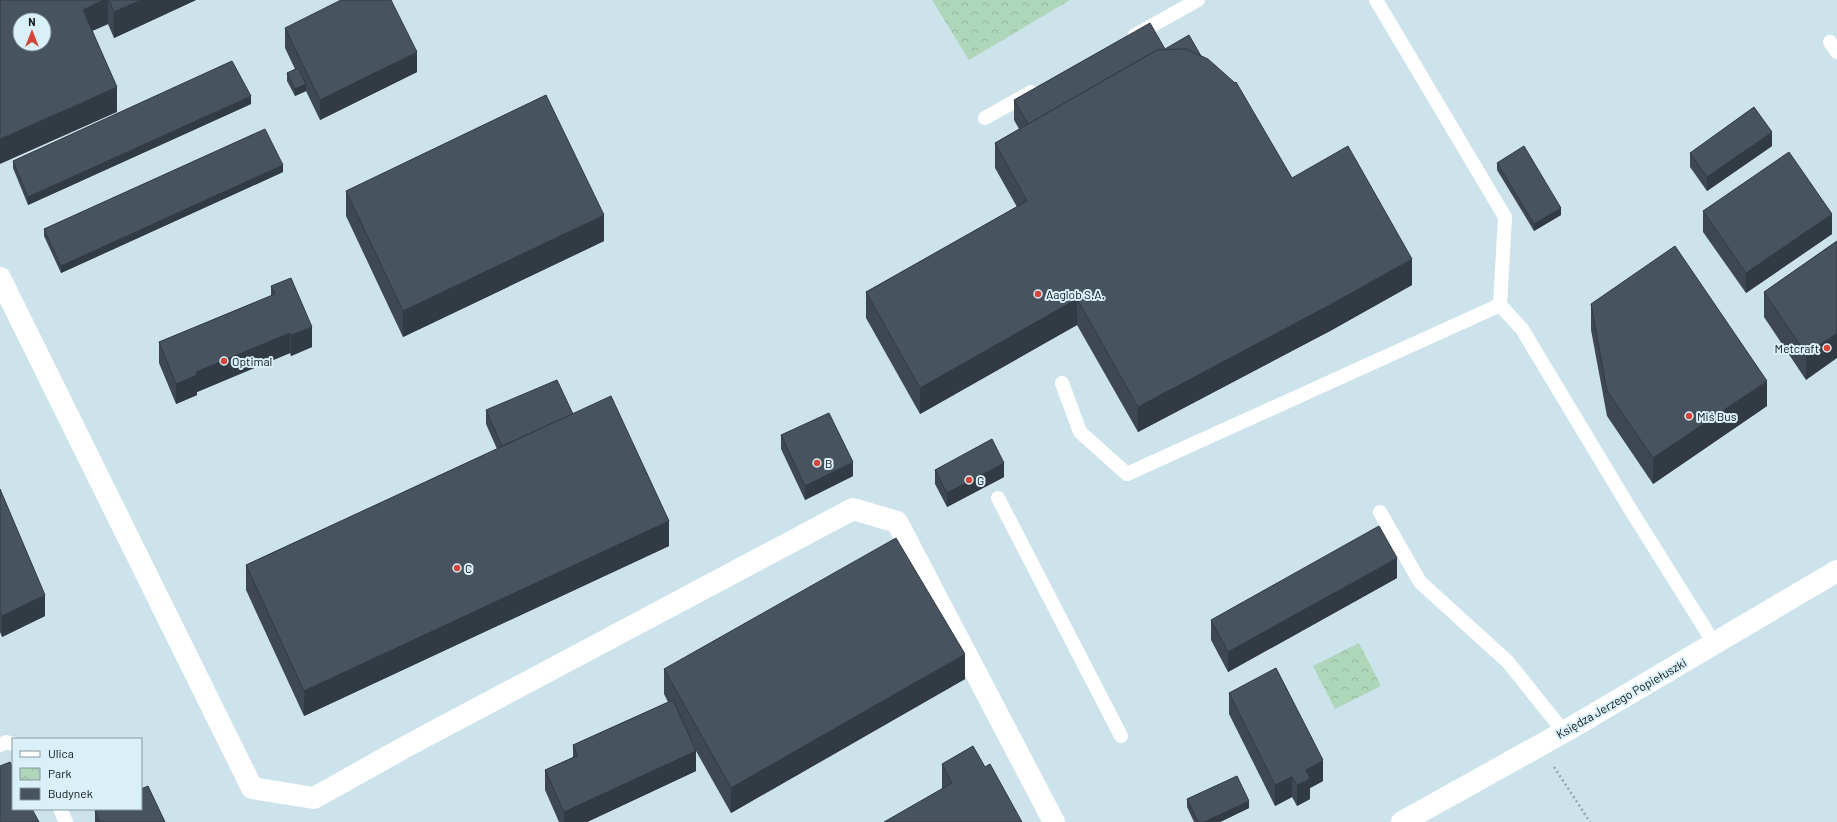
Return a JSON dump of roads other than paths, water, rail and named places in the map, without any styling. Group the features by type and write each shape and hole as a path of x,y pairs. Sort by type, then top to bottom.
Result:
{"street":[{"path":"0,278 252,788 314,798 853,509 897,522 1054,822"},
{"name":"Księdza Jerzego Popiełuszki","path":"1402,822 1564,732 1837,571"}],"lane":[{"path":"1122,42 1198,0"},
{"path":"1376,0 1505,217 1500,305 1522,329 1632,512 1714,643"},
{"path":"984,118 1046,84"},
{"path":"1062,383 1080,432 1127,474 1500,305"},
{"path":"998,498 1121,736"},
{"path":"1380,512 1420,582 1508,662 1564,732"},
{"path":"0,745 6,742 12,744"},
{"path":"60,810 66,822"}],"place":[{"name":"Aaglob S.A.","path":"1038,294"},
{"name":"Metcraft","path":"1827,348"},
{"name":"Optimal","path":"224,361"},
{"name":"Miś Bus","path":"1689,416"},
{"name":"B","path":"817,463"},
{"name":"G","path":"969,480"},
{"name":"C","path":"457,568"}]}
